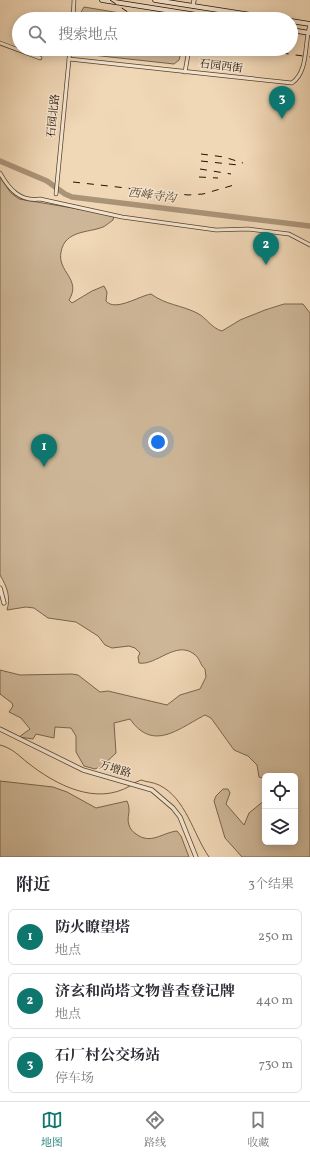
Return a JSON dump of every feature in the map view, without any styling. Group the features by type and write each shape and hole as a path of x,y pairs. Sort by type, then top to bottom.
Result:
{"main road":[{"path":"102,0 167,12"},
{"path":"155,0 231,12"},
{"path":"298,22 310,25"},
{"path":"298,31 309,33"}],"street":[{"path":"73,12 74,0"},
{"path":"193,6 194,0"},
{"path":"309,33 310,25"},
{"name":"石园西街","path":"69,59 292,83 303,70 309,33"},
{"path":"0,43 12,48"},
{"path":"35,56 40,58"},
{"name":"石园北路","path":"56,194 69,56"},
{"path":"185,72 188,56"},
{"path":"0,173 12,191 19,196 40,199 122,217 216,230 248,229 289,234 310,245"},
{"path":"0,588 4,603"},
{"name":"万增路","path":"0,729 83,770 152,790 180,816 196,857"}],"shaded area":[{"path":"84,7 114,12 81,12"},
{"path":"101,56 180,56 179,60 174,64"},
{"path":"0,177 11,193 19,199 114,215 113,220 104,226 72,236 63,245 61,259 62,265 73,286 69,300 72,303 92,291 104,286 107,292 106,301 115,305 151,294 168,303 197,313 215,328 222,331 240,320 265,310 284,304 303,304 310,313 310,857 242,857 225,838 214,801 216,796 223,789 228,789 230,793 226,804 244,825 249,813 262,802 262,845 298,845 298,773 262,773 262,778 259,777 257,765 248,756 234,750 211,718 205,715 166,735 157,736 148,734 139,729 130,719 114,723 116,753 102,766 95,769 84,766 76,752 76,736 71,728 55,727 54,738 36,734 33,739 19,737 30,729 21,718 9,712 13,706 12,703 0,694 0,670 20,675 78,675 100,692 108,691 167,705 180,695 200,689 206,677 205,669 198,657 187,650 173,651 152,661 139,663 138,657 140,653 135,648 129,646 112,648 105,645 98,636 76,622 48,618 34,608 26,607 7,610 9,601 8,592 0,575"},
{"path":"0,781 53,787 67,792 96,808 127,801 129,808 128,822 130,828 134,832 141,837 151,838 177,831 181,836 189,857 0,857"}],"waterway":[{"name":"西峰寺沟","path":"0,161 47,181 65,194 72,197 310,226"},
{"path":"0,745 11,750 51,779 77,790 104,794 117,792 130,786"},
{"path":"134,783 141,780 157,784 176,798 209,857"}],"railway":[{"path":"110,0 128,12"},
{"path":"298,55 310,57"},
{"path":"201,154 224,157 243,163"},
{"path":"201,161 238,165"},
{"path":"200,169 231,174"},
{"path":"199,177 218,178"},
{"path":"73,182 188,195 203,194 234,185"}],"place":[{"name":"石厂村公交场站","path":"282,119"},
{"name":"济玄和尚塔文物普查登记牌","path":"266,265"},
{"name":"防火瞭望塔","path":"44,467"}]}
